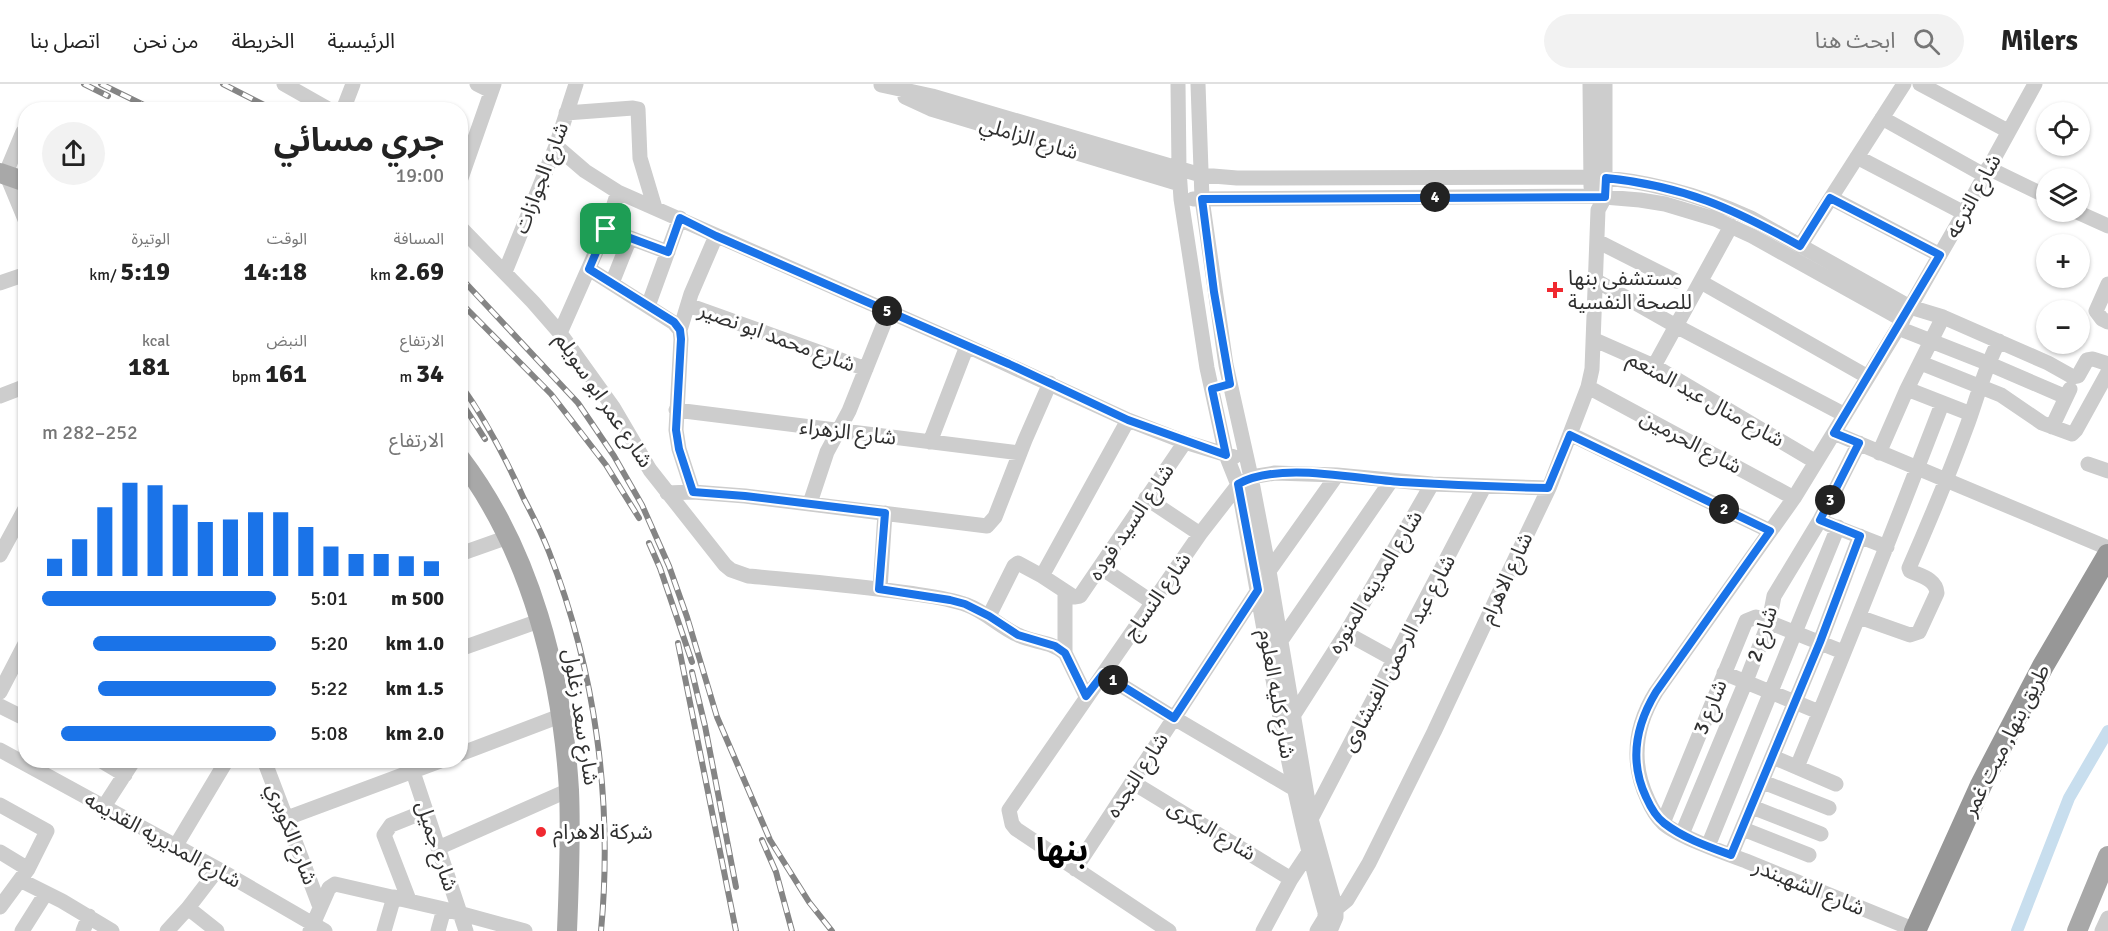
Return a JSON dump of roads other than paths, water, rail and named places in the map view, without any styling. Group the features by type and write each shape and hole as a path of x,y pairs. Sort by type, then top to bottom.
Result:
{"highway":[{"name":"طريق بنها, ميت غمر","path":"1919,931 1981,785 2043,666 2108,555"},
{"name":"طريق بنها, ميت غمر","path":"1919,931 2031,714 2073,638 2108,582"}],"main road":[{"name":"شارع سعد زغلول","path":"468,473 508,537 530,591 552,667 569,790 570,857 567,931"},
{"path":"2076,931 2108,856"}],"street":[{"path":"284,84 316,102"},
{"path":"346,102 353,84"},
{"path":"468,158 493,88 477,84"},
{"name":"شارع الجوازات","path":"505,272 556,146 576,84"},
{"name":"شارع الزاملي","path":"880,84 932,96 1180,184 1201,175 1237,178 1598,178 1658,185 1706,199 1751,218 1800,246 1903,318"},
{"name":"شارع كليه العلوم","path":"1178,84 1180,184 1212,389 1226,455 1244,481 1269,571 1293,716 1300,792 1311,819 1312,847"},
{"name":"شارع كليه العلوم","path":"1198,84 1202,199 1214,292 1245,459 1244,481 1258,590 1312,847 1330,911"},
{"path":"1590,84 1598,178"},
{"path":"1598,178 1605,84"},
{"path":"1800,246 1904,84"},
{"path":"1920,84 2008,131"},
{"name":"شارع الترعه","path":"1903,318 2035,84"},
{"path":"566,113 638,109 640,158 655,207"},
{"path":"1882,118 1986,172 2036,192"},
{"path":"556,146 585,171 618,192 1050,383 1128,420 1185,442 1245,459"},
{"path":"18,152 11,179 18,199"},
{"path":"1857,158 1964,213"},
{"path":"1466,197 1467,178"},
{"name":"شارع الاهرام","path":"1330,911 1352,894 1434,732 1548,488 1588,387 1595,340 1598,178"},
{"path":"1180,184 1202,199 1466,197 1665,204 1690,210 1731,226 1903,318 1931,342 2066,397"},
{"path":"560,333 606,229 618,192"},
{"path":"1830,198 1940,255"},
{"path":"648,306 680,218"},
{"path":"2090,218 2108,226"},
{"path":"1654,366 1731,226"},
{"path":"606,229 668,252"},
{"name":"شارع عمر ابو سويلم","path":"468,234 560,333 613,406 650,470 725,565 748,576 879,589 950,600 976,609 1018,635 1048,643 1065,653"},
{"path":"693,492 679,449 676,410 680,330 716,236"},
{"path":"612,283 630,238"},
{"path":"1597,241 1676,281"},
{"path":"589,269 674,322 680,330"},
{"path":"0,283 18,277"},
{"path":"1595,280 1676,326 1845,415"},
{"path":"1701,282 1868,377"},
{"path":"2108,285 2096,311 2098,316 2108,322"},
{"name":"شارع محمد ابو نصير","path":"688,305 866,369"},
{"path":"810,503 827,452 849,411 889,312"},
{"path":"1903,318 1943,317 2073,377 2077,376"},
{"path":"1879,453 1907,389 1943,317"},
{"name":"شارع الشهبندر","path":"1903,318 1794,498 1646,709 1639,728 1636,748 1637,768 1646,797 1663,823 1708,846 1919,931"},
{"name":"شارع منال عبد المنعم","path":"1595,340 1654,366 1816,462"},
{"path":"1859,617 1910,635 1919,632 1937,593 1937,588 1931,581 1910,571 1909,568 1947,480 1987,363 1999,341"},
{"path":"930,442 967,346"},
{"path":"2052,427 2087,360 2093,359 2108,364"},
{"path":"1921,363 2001,395 2034,418 2072,434 2108,372"},
{"path":"667,493 693,492 810,503 982,526 989,525 995,517 1050,383"},
{"path":"1212,389 1230,384"},
{"name":"شارع الحرمين","path":"1588,387 1794,498"},
{"path":"0,396 18,389"},
{"path":"1907,389 1971,414"},
{"path":"1797,767 1887,547 1942,404"},
{"name":"شارع الزهراء","path":"676,410 1020,453"},
{"path":"1042,576 1128,420"},
{"path":"1834,433 2108,548"},
{"path":"1570,435 1770,531"},
{"name":"شارع السيد فوده","path":"1069,594 1082,594 1185,442"},
{"name":"شارع 2","path":"1682,834 1746,681 1768,622 1774,596 1820,520 1859,443"},
{"path":"2088,464 2108,471"},
{"path":"1244,481 1275,473 1337,475 1391,482 1548,488"},
{"path":"1269,571 1337,475"},
{"name":"شارع النساج","path":"1075,869 1016,830 1009,810 1200,534 1244,481"},
{"path":"1280,642 1391,482"},
{"name":"شارع المدينه المنوره","path":"1293,716 1346,633 1432,484"},
{"name":"شارع عبد الرحمن الفيشاوى","path":"1311,819 1484,487"},
{"path":"1146,498 1200,534"},
{"path":"879,589 885,513"},
{"path":"1820,520 1887,547"},
{"path":"0,555 18,522"},
{"path":"1708,846 1772,694 1838,527"},
{"path":"1731,855 1820,642 1860,536"},
{"path":"468,551 508,537"},
{"path":"989,616 1014,566 1020,562 1069,594 1065,653 1086,696"},
{"path":"1100,567 1152,602"},
{"name":"شارع النجده","path":"1075,869 1258,590"},
{"name":"شارع 3","path":"1663,823 1746,621 1756,617 1768,622"},
{"path":"468,645 539,621"},
{"path":"1768,622 1843,652"},
{"path":"1346,633 1395,660"},
{"path":"0,692 18,657"},
{"path":"1724,673 1819,712"},
{"path":"1103,674 1300,792"},
{"path":"0,706 18,715"},
{"path":"468,751 560,716"},
{"name":"شارع المديريه القديمه","path":"0,750 18,760"},
{"path":"1773,758 1836,784"},
{"name":"شارع المديريه القديمه","path":"32,768 218,869 316,929"},
{"path":"113,768 125,775"},
{"path":"104,808 129,768"},
{"path":"175,847 221,768"},
{"name":"شارع الكوبري","path":"267,768 320,908"},
{"path":"287,818 406,768"},
{"name":"شارع جميل","path":"412,768 438,848 452,911 466,931"},
{"name":"شارع البكرى","path":"1132,782 1291,879"},
{"path":"1763,782 1829,808"},
{"path":"438,848 569,790"},
{"path":"0,805 45,829 46,834 24,874 0,906"},
{"path":"1752,807 1821,834"},
{"path":"384,931 401,899 384,834 391,825 426,811"},
{"path":"1743,829 1809,855"},
{"path":"1263,931 1291,879 1312,847"},
{"path":"0,852 46,893 112,931"},
{"path":"167,931 218,869"},
{"path":"1075,869 1169,931"},
{"path":"316,929 320,908 329,888 335,884 452,911 525,931"},
{"path":"22,931 46,893"},
{"path":"188,908 217,931"},
{"path":"438,931 452,911"},
{"path":"1317,931 1330,911 1335,921 1330,931"},
{"path":"83,931 89,916"},
{"path":"2102,931 2108,918"}],"waterway":[{"path":"2017,931 2069,798 2108,731"}],"railway":[{"path":"84,84 108,96"},
{"path":"101,84 138,102"},
{"path":"223,84 258,102"},
{"path":"468,286 578,403 614,456 642,505 669,566 717,717 770,840 809,902 832,931"},
{"path":"468,310 551,394 606,465 639,518"},
{"path":"468,396 495,440 549,552 579,644 597,738 602,786 605,835 601,931"},
{"path":"468,412 485,439"},
{"path":"649,543 660,568 692,662"},
{"path":"678,643 736,931"},
{"path":"692,672 705,726 736,887"},
{"path":"762,840 776,872 792,931"}],"place":[{"name":"مستشفى بنها للصحة النفسية","path":"1555,290"},
{"name":"شركة الاهرام","path":"541,832"}],"district":[{"name":"بنها","path":"1062,850"}]}
